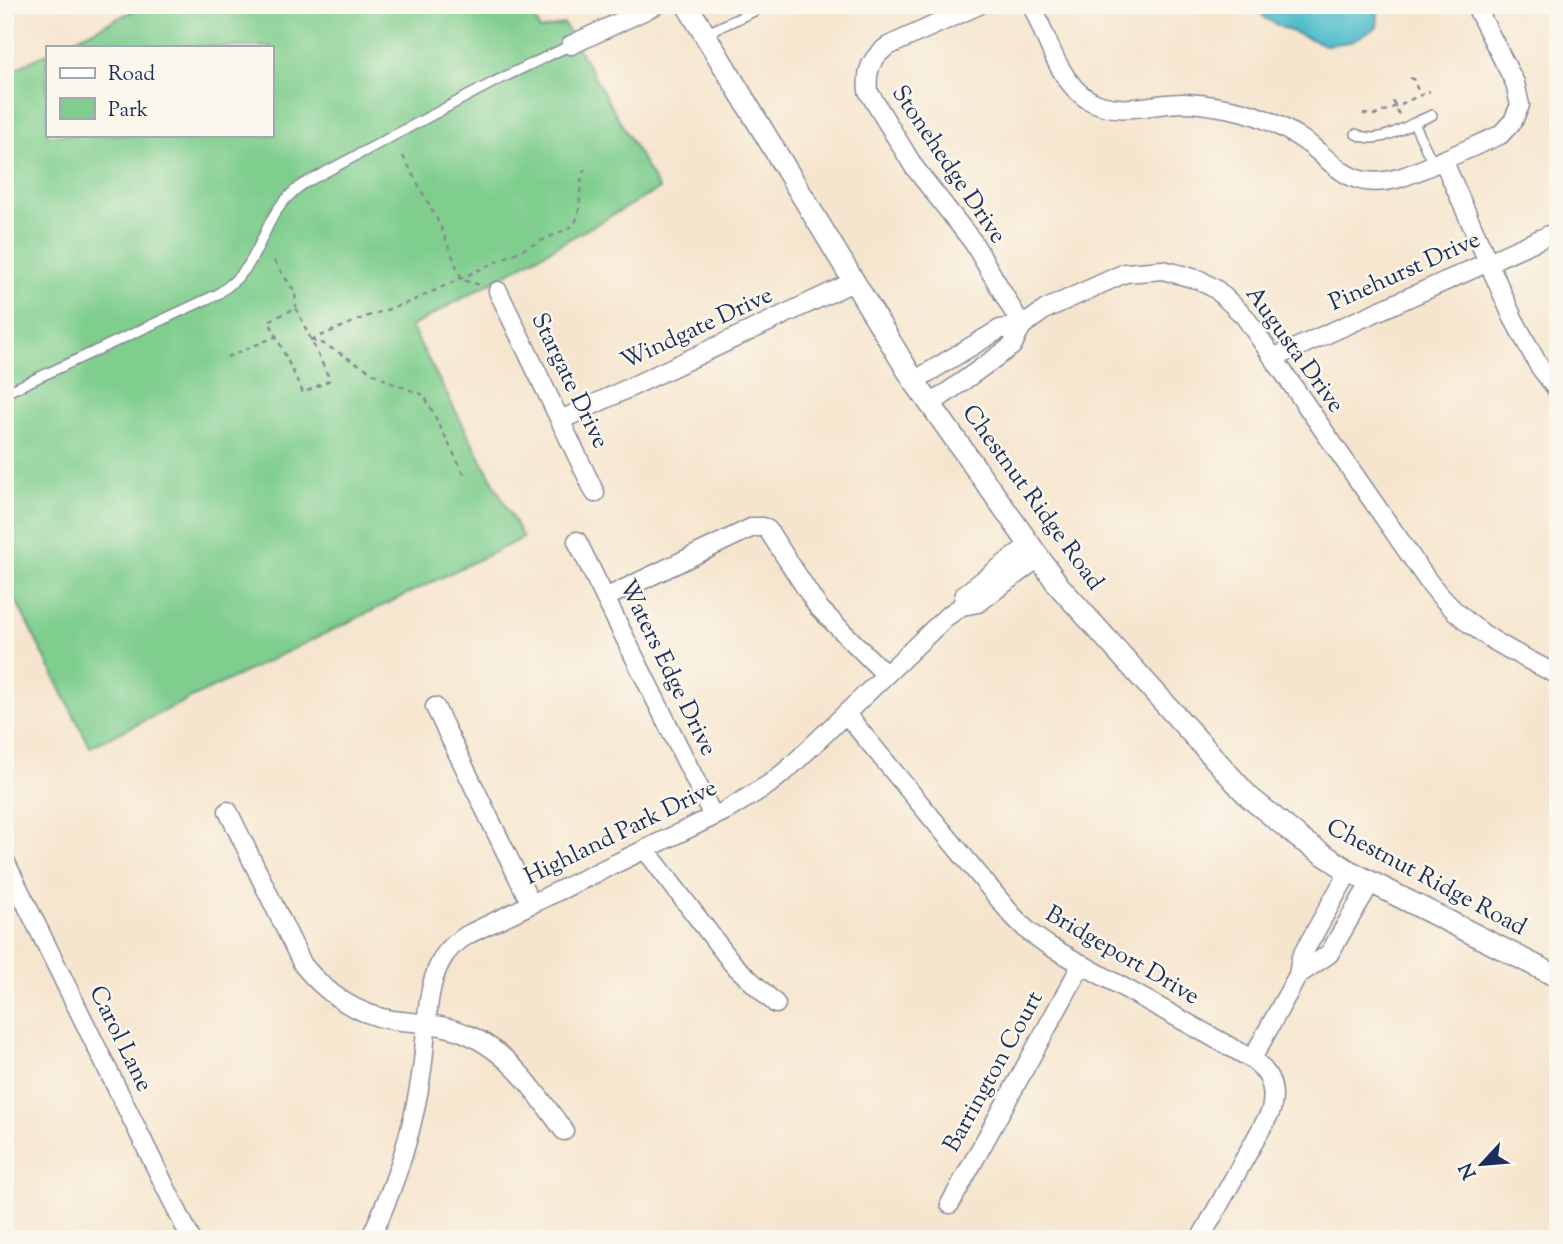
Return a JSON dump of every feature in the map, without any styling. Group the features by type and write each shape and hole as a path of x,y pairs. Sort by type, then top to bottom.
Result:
{"street":[{"path":"570,45 656,5"},
{"name":"Chestnut Ridge Road","path":"687,5 914,381 1059,586 1249,797 1303,841 1349,871 1558,977"},
{"name":"Stonehedge Drive","path":"979,5 876,54 867,78 868,91 914,167 973,242 1022,326"},
{"path":"1032,5 1064,76 1086,99 1103,107 1121,109 1183,103 1234,110 1289,131 1351,177 1367,181 1385,181 1408,175 1500,135 1513,121 1520,105 1515,83 1475,5"},
{"path":"1438,162 1525,343 1558,391"},
{"name":"Pinehurst Drive","path":"1273,358 1558,231"},
{"name":"Augusta Drive","path":"914,381 1000,329 1022,326 1046,309 1125,273 1163,270 1200,280 1217,290 1245,317 1439,596 1479,633 1558,676"},
{"name":"Windgate Drive","path":"561,420 853,282"},
{"name":"Stargate Drive","path":"496,290 595,493"},
{"path":"930,404 1013,346 1022,326"},
{"path":"605,598 753,527 763,527 777,542 818,607 886,675"},
{"name":"Waters Edge Drive","path":"577,541 713,816"},
{"name":"Highland Park Drive","path":"370,1239 386,1204 405,1149 418,1092 433,979 447,952 471,933 713,816 768,785 946,617 962,606 965,594 1033,552"},
{"path":"435,707 531,904"},
{"name":"Bridgeport Drive","path":"846,714 1029,932 1049,946 1252,1059"},
{"path":"228,811 303,965 317,981 349,1006 369,1014 427,1023 469,1035 502,1054 520,1072 564,1130"},
{"path":"645,849 733,964 776,1004"},
{"name":"Carol Lane","path":"5,861 191,1239"},
{"path":"1200,1239 1274,1103 1270,1077 1252,1059 1298,975 1301,957 1349,871"},
{"path":"1298,975 1329,954 1371,882"},
{"name":"Barrington Court","path":"950,1204 1082,964"},
{"path":"1555,1239 1558,1232"}],"lane":[{"path":"704,34 767,5"},
{"path":"5,393 218,294 234,282 247,266 267,225 291,192 494,82 570,45"},
{"path":"1356,134 1378,139 1432,115"},
{"path":"1414,124 1438,162"}],"path":[{"path":"1410,78 1413,79 1420,96"},
{"path":"1363,114 1376,115 1430,91"},
{"path":"1393,101 1396,107"},
{"path":"403,156 440,225 462,281 496,290"},
{"path":"311,340 365,317 410,302 576,223 579,180 585,169"},
{"path":"274,261 295,292 296,308 330,380 303,393 269,321 296,308"},
{"path":"227,357 276,336"},
{"path":"311,340 324,344 388,382 424,395 465,476"}],"green space":[{"path":"145,5 529,5 540,30 564,24 659,189 411,327 523,538 90,747 5,579 5,74 46,54 46,136 273,136 273,46 61,46"}],"water":[{"path":"1258,5 1374,5 1378,15 1377,27 1350,42 1325,45 1265,18 1257,9"}]}
